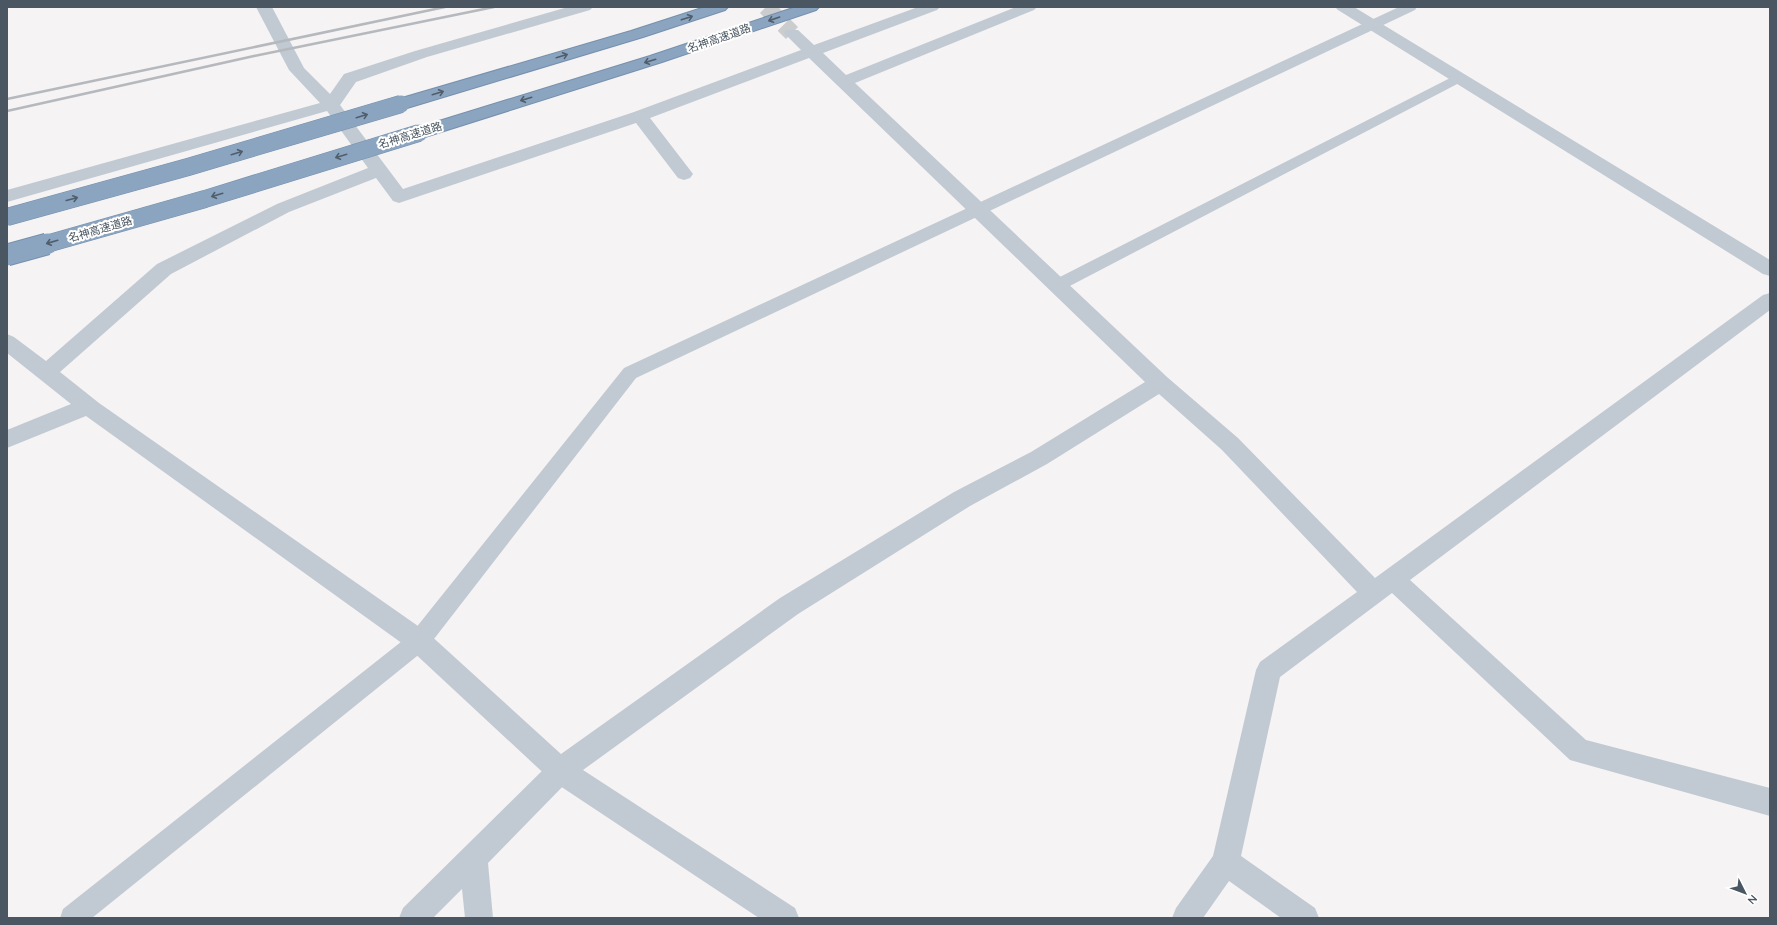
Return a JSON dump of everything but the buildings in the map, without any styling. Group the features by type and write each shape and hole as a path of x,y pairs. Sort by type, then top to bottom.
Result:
{"highway":[{"path":"7,217 188,167 637,34 720,7"},
{"name":"名神高速道路","path":"7,255 205,199 656,59 811,7"}],"street":[{"path":"264,7 297,70 331,105 399,197 640,116 932,7"},
{"path":"7,196 331,105 350,78 421,54 585,7"},
{"path":"844,82 1029,7"},
{"path":"1343,7 1770,269"},
{"path":"792,33 1160,383 1230,444 1384,586 1579,751 1770,802"},
{"path":"640,116 684,174"},
{"path":"46,373 164,269 284,208 379,170"},
{"path":"1186,918 1226,862 1269,670 1770,300"},
{"path":"7,342 90,406 419,641 560,771 785,918"},
{"path":"413,918 560,771 790,606 962,499 1039,458 1160,383"},
{"path":"7,439 90,406"},
{"path":"473,858 478,918"},
{"path":"1226,862 1305,918"}],"lane":[{"path":"72,918 419,641 630,373 1410,7"},
{"path":"1058,285 1458,78"}],"tunnel":[{"path":"766,7 792,33"}],"railway":[{"path":"7,99 445,7"},
{"path":"7,111 254,56 494,7"}]}
